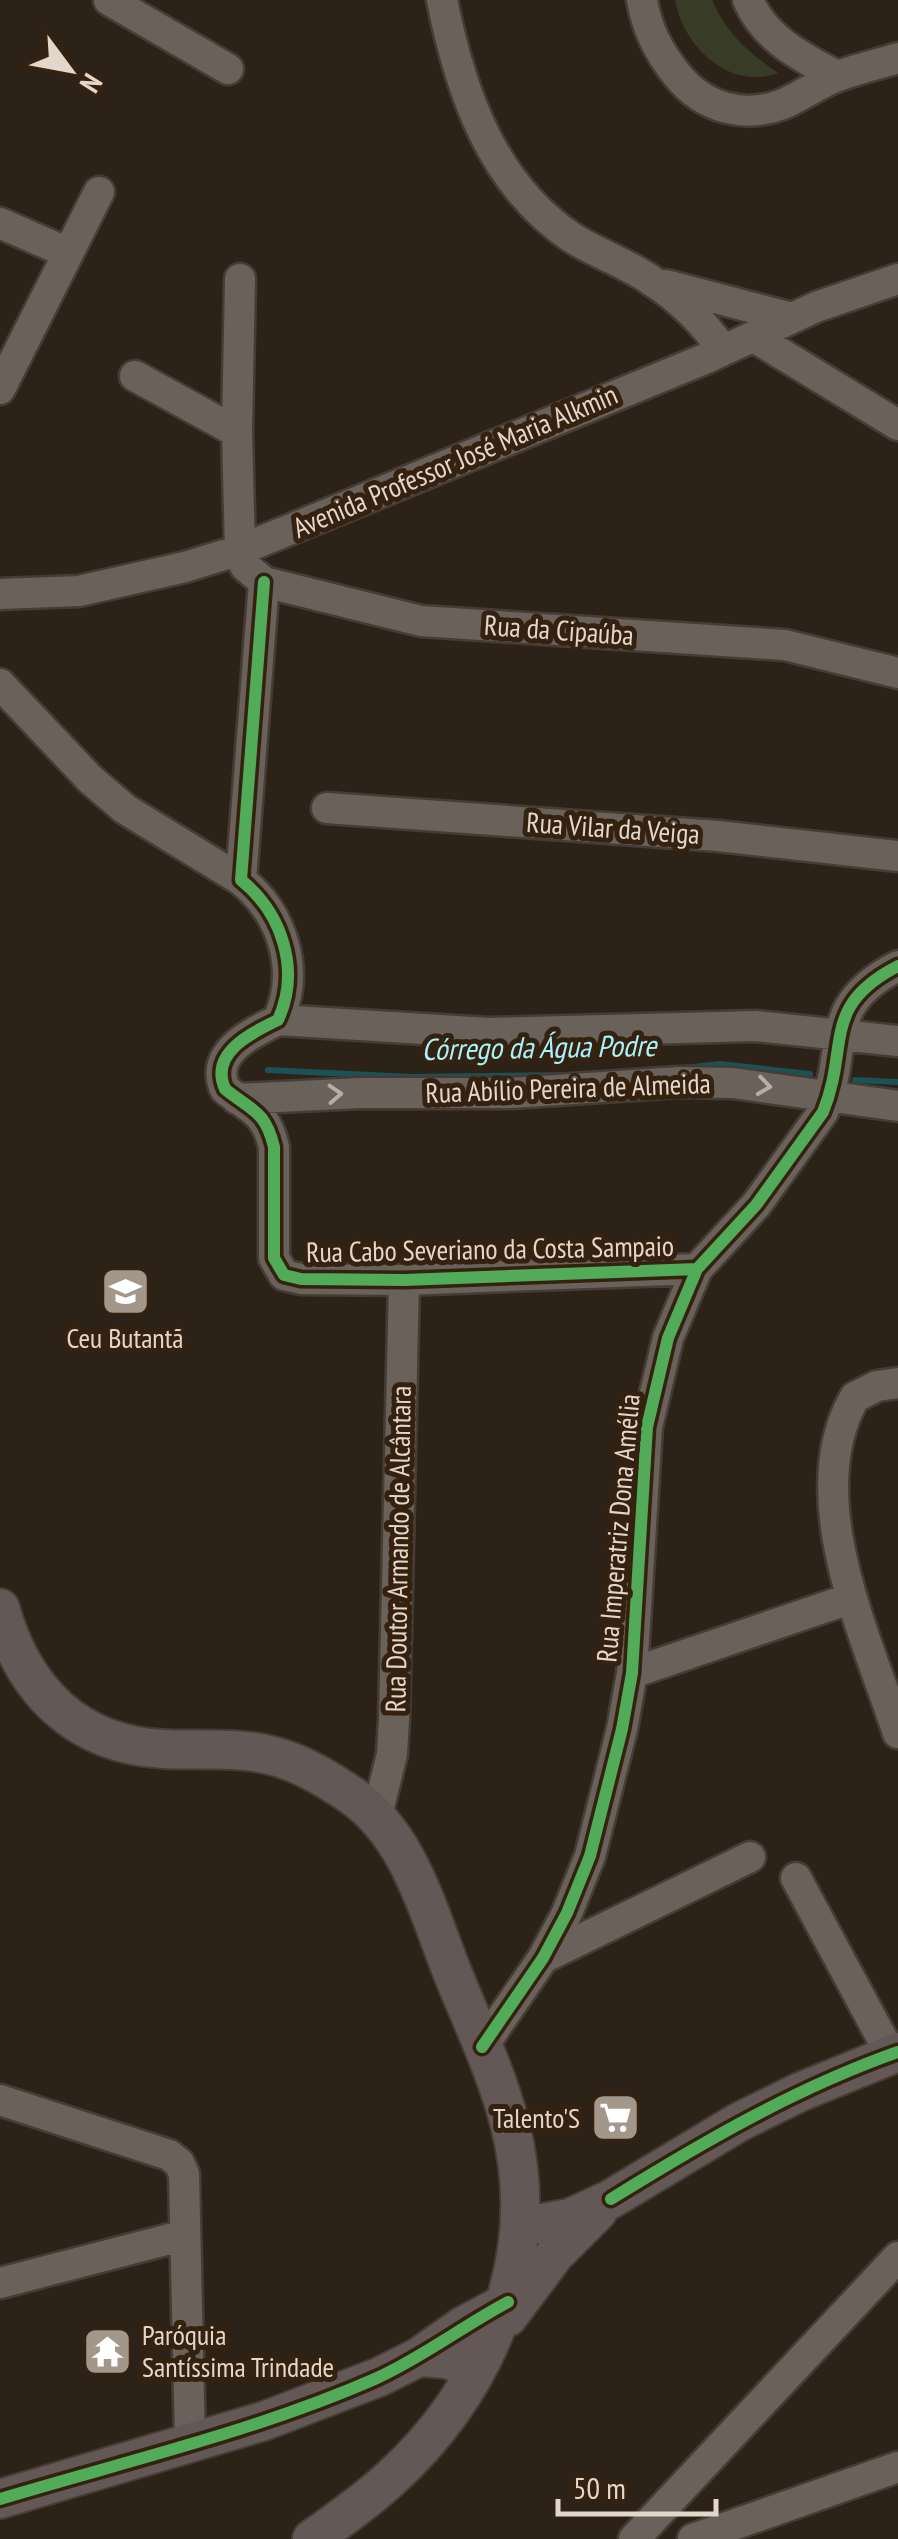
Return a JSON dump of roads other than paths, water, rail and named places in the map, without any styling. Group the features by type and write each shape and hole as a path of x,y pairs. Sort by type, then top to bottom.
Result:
{"main road":[{"path":"0,1608 22,1666 38,1690 91,1732 142,1748 240,1751 277,1757 322,1778 377,1816 409,1864 510,2123 519,2172 520,2227 501,2318"},
{"path":"520,2227 570,2218 612,2199 739,2122 894,2054"},
{"path":"312,2539 391,2478 426,2443 467,2383 501,2318 555,2254 612,2199"},
{"path":"0,2499 264,2421 419,2358 463,2326 501,2318"},
{"path":"419,2358 447,2359 467,2383"},
{"path":"379,2377 467,2383"}],"street":[{"path":"109,0 228,69"},
{"path":"442,0 460,77 488,144 516,184 570,236 653,281 706,326 723,350"},
{"path":"642,0 653,40 686,86 731,111 782,104 837,76 898,58"},
{"path":"748,0 754,16 771,35 797,55 837,76"},
{"path":"0,389 99,192"},
{"path":"0,223 68,253"},
{"path":"240,279 240,550 245,566 264,582 240,880"},
{"name":"Avenida Professor José Maria Alkmin","path":"0,594 79,591 240,550 792,318 898,280"},
{"path":"653,281 792,318"},
{"path":"754,337 898,425"},
{"path":"135,376 237,432"},
{"name":"Rua da Cipaúba","path":"264,582 420,621 785,645 898,673"},
{"path":"0,684 90,779 125,809 240,880 266,905 284,942 288,991 278,1020 244,1037 224,1060 221,1080 237,1099"},
{"name":"Rua Vilar da Veiga","path":"327,808 718,836 898,856"},
{"path":"838,1033 851,1002 864,986 898,966"},
{"name":"Rua Abílio Pereira de Almeida","path":"278,1020 489,1033 697,1026 838,1033 898,1041"},
{"name":"Rua Imperatriz Dona Amélia","path":"482,2048 544,1958 590,1856 632,1673 646,1428 668,1338 697,1269 780,1174 822,1112 829,1097 838,1033"},
{"name":"Rua Abílio Pereira de Almeida","path":"237,1099 360,1093 511,1093 679,1082 767,1086 898,1106"},
{"name":"Rua Cabo Severiano da Costa Sampaio","path":"237,1099 264,1116 270,1130 274,1147 274,1258 284,1275 301,1279 404,1280 697,1269"},
{"name":"Rua Doutor Armando de Alcântara","path":"377,1816 392,1754 394,1719 404,1280"},
{"path":"898,1383 877,1386 855,1397 836,1447 832,1488 852,1598 892,1692 898,1733"},
{"path":"632,1673 852,1598"},
{"path":"544,1958 750,1857"},
{"path":"796,1878 894,2054"},
{"path":"0,2100 169,2155 178,2163 184,2174 190,2442"},
{"path":"0,2283 184,2235"},
{"path":"634,2539 898,2257"},
{"path":"693,2539 898,2467"}],"waterway":[{"name":"Córrego da Água Podre","path":"684,1068 720,1064 810,1074"},
{"name":"Córrego da Água Podre","path":"268,1070 411,1077 566,1075"},
{"name":"Córrego da Água Podre","path":"855,1080 898,1082"}],"place":[{"name":"Ceu Butantã","path":"125,1291"},
{"name":"Talento'S","path":"615,2118"},
{"name":"Paróquia Santíssima Trindade","path":"107,2351"}]}
